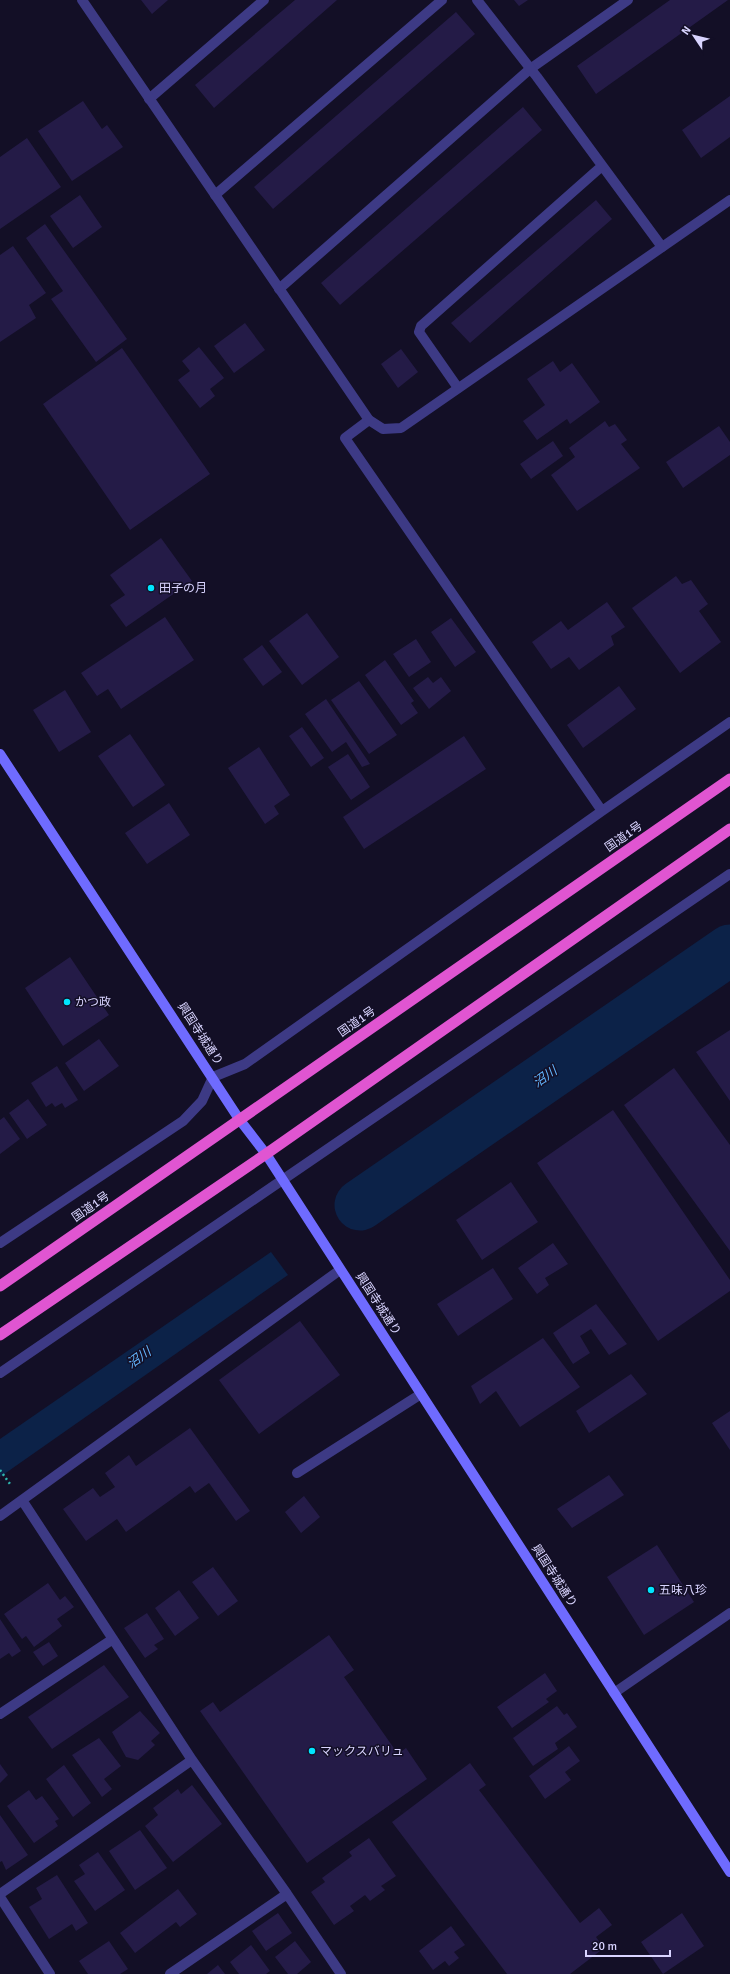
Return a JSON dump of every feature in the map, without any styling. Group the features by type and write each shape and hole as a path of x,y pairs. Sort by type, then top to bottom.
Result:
{"highway":[{"name":"国道1号","path":"0,1286 730,780"},
{"path":"0,1335 266,1154 730,830"}],"main road":[{"name":"興国寺城通り","path":"0,755 240,1119 266,1154 730,1872"}],"street":[{"path":"149,99 264,0"},
{"path":"215,195 442,0"},
{"path":"477,0 662,247"},
{"path":"279,289 530,69 628,0"},
{"path":"84,1 149,99 369,420 383,430 401,428 730,200"},
{"path":"458,388 419,332 421,326 602,166"},
{"path":"369,420 345,438 602,811"},
{"path":"0,1243 183,1121 202,1101 213,1077 245,1064 730,722"},
{"path":"0,1373 730,874"},
{"path":"0,1516 340,1270"},
{"path":"297,1473 421,1394"},
{"path":"22,1500 192,1760 287,1894 341,1974"},
{"path":"614,1693 730,1612"},
{"path":"0,1714 113,1639"},
{"path":"0,1894 192,1760"},
{"path":"170,1974 287,1894"},
{"path":"0,1897 50,1974"}],"water":[{"path":"271,1252 288,1275 0,1477 0,1439"}],"building":[{"path":"141,0 168,0 152,14"},
{"path":"295,0 337,0 214,108 195,85"},
{"path":"514,0 528,0 519,6"},
{"path":"670,0 728,0 596,94 577,66"},
{"path":"456,12 475,34 273,209 254,187"},
{"path":"730,96 730,137 701,158 682,130"},
{"path":"83,101 102,129 107,125 123,147 72,181 38,131"},
{"path":"523,107 542,130 340,305 321,283"},
{"path":"27,138 61,187 0,229 0,157"},
{"path":"80,195 102,227 73,248 50,216"},
{"path":"596,200 612,219 470,343 451,323"},
{"path":"45,224 127,339 96,362 51,299 63,291 26,238"},
{"path":"13,246 46,293 29,305 36,318 0,342 0,255"},
{"path":"245,323 265,350 234,373 214,346"},
{"path":"199,347 224,378 210,389 215,396 200,408 178,380 190,371 182,361"},
{"path":"122,348 210,474 130,530 43,404"},
{"path":"401,349 418,372 398,388 381,364"},
{"path":"553,361 560,372 572,363 600,402 570,424 567,419 537,440 523,421 545,405 527,379"},
{"path":"605,421 609,427 615,424 627,440 621,444 640,468 577,511 551,475 575,457 569,448"},
{"path":"719,426 730,442 730,455 683,488 666,462"},
{"path":"553,441 563,456 531,479 520,464"},
{"name":"田子の月","path":"161,538 192,581 126,627 110,605 125,595 110,575"},
{"path":"676,576 682,584 691,580 708,604 699,611 721,642 680,673 632,608"},
{"path":"607,602 625,627 611,636 614,645 579,670 569,657 551,669 532,642 561,621 568,630"},
{"path":"307,613 339,657 302,685 269,641"},
{"path":"165,617 194,660 121,709 108,689 97,696 81,673"},
{"path":"451,618 476,652 455,667 431,632"},
{"path":"416,639 431,662 409,677 393,654"},
{"path":"262,645 282,672 263,686 243,659"},
{"path":"385,660 414,701 411,703 418,713 401,725 365,675"},
{"path":"428,677 433,683 441,677 451,691 429,709 413,688"},
{"path":"359,681 397,735 369,754 331,700"},
{"path":"619,686 636,709 583,748 567,725"},
{"path":"65,690 91,732 59,752 33,710"},
{"path":"326,699 370,764 362,767 346,742 332,752 305,714"},
{"path":"302,727 324,758 311,767 289,736"},
{"path":"130,734 165,785 133,807 98,756"},
{"path":"464,736 486,769 364,849 343,817"},
{"path":"259,747 290,795 274,806 279,814 265,824 228,768"},
{"path":"348,754 370,787 351,800 328,767"},
{"path":"169,803 190,835 147,864 125,833"},
{"name":"かつ政","path":"70,957 109,1015 63,1046 25,988"},
{"path":"730,1030 730,1101 696,1052"},
{"path":"99,1039 119,1066 84,1091 65,1063"},
{"path":"57,1066 78,1100 65,1108 62,1103 55,1107 52,1103 46,1107 31,1083"},
{"path":"674,1068 730,1145 730,1251 624,1105"},
{"path":"28,1099 47,1125 27,1139 9,1113"},
{"path":"613,1110 730,1280 730,1291 658,1341 537,1163"},
{"path":"4,1117 20,1139 0,1154 0,1120"},
{"path":"511,1182 538,1222 482,1260 456,1220"},
{"path":"553,1243 568,1264 545,1278 549,1285 537,1294 518,1268"},
{"path":"493,1268 513,1299 458,1336 437,1304"},
{"path":"596,1304 627,1344 609,1355 591,1329 580,1336 590,1353 573,1364 553,1333"},
{"path":"300,1321 340,1375 259,1434 219,1380"},
{"path":"543,1338 580,1387 520,1427 496,1391 480,1404 471,1386"},
{"path":"631,1374 647,1394 589,1433 576,1411"},
{"path":"730,1411 730,1450 712,1423"},
{"path":"190,1428 250,1511 236,1521 209,1483 195,1493 190,1486 126,1532 117,1519 86,1541 63,1509 93,1488 100,1497 115,1487 105,1473 129,1455 136,1466"},
{"path":"609,1475 624,1495 572,1528 557,1509"},
{"path":"304,1496 320,1517 301,1533 285,1512"},
{"name":"五味八珍","path":"657,1545 694,1602 644,1635 607,1577"},
{"path":"213,1567 238,1601 218,1616 192,1582"},
{"path":"48,1583 60,1600 65,1596 74,1607 57,1619 62,1626 34,1647 26,1636 22,1639 4,1614"},
{"path":"179,1590 199,1618 175,1636 155,1608"},
{"path":"147,1613 164,1639 154,1645 158,1649 145,1658 124,1628"},
{"path":"0,1619 21,1651 12,1657 9,1653 0,1659"},
{"name":"マックスバリュ","path":"329,1635 354,1670 344,1677 398,1754 406,1748 427,1779 307,1863 200,1711 213,1702 220,1712"},
{"path":"49,1642 58,1656 43,1666 33,1652"},
{"path":"104,1665 129,1697 52,1749 28,1717"},
{"path":"545,1673 557,1691 546,1699 549,1702 512,1728 497,1707"},
{"path":"557,1706 564,1715 567,1713 577,1727 555,1743 558,1749 533,1766 513,1738"},
{"path":"140,1711 160,1733 151,1741 155,1745 138,1760 126,1757 112,1732"},
{"path":"99,1738 121,1766 104,1779 112,1789 102,1797 72,1755"},
{"path":"569,1746 580,1761 565,1772 571,1780 545,1799 529,1776"},
{"path":"470,1763 486,1785 479,1790 580,1923 599,1908 612,1925 596,1937 604,1948 570,1974 507,1974 392,1822"},
{"path":"0,1764 8,1775 0,1783"},
{"path":"64,1765 91,1803 73,1817 46,1779"},
{"path":"192,1785 222,1824 173,1862 145,1826 158,1815 153,1808 178,1789 181,1794"},
{"path":"29,1790 36,1800 42,1796 59,1819 55,1821 58,1826 34,1843 7,1806"},
{"path":"0,1815 28,1855 6,1870 2,1861 0,1862"},
{"path":"140,1830 167,1868 135,1890 109,1851"},
{"path":"369,1838 396,1876 381,1886 385,1890 370,1901 365,1895 350,1906 354,1911 334,1925 311,1892 325,1882 322,1878 352,1856 349,1852"},
{"path":"98,1852 125,1890 95,1911 74,1881 85,1874 79,1865"},
{"path":"57,1875 88,1923 76,1931 72,1924 49,1939 29,1907 42,1899 36,1888"},
{"path":"178,1889 197,1914 180,1927 176,1922 135,1953 120,1933"},
{"path":"278,1913 292,1933 266,1951 252,1931"},
{"path":"682,1913 704,1946 663,1974 641,1942"},
{"path":"451,1926 465,1945 454,1952 459,1958 449,1966 445,1961 433,1970 419,1951"},
{"path":"109,1941 128,1969 120,1974 88,1974 79,1961"},
{"path":"295,1941 311,1962 297,1974 288,1974 275,1957"},
{"path":"251,1945 270,1971 266,1974 239,1974 230,1962"},
{"path":"218,1965 225,1974 207,1974"}],"waterway":[{"name":"沼川","path":"360,1205 730,950"}],"place":[{"name":"田子の月","path":"151,588"},
{"name":"かつ政","path":"67,1002"},
{"name":"五味八珍","path":"651,1590"},
{"name":"マックスバリュ","path":"312,1751"}]}
